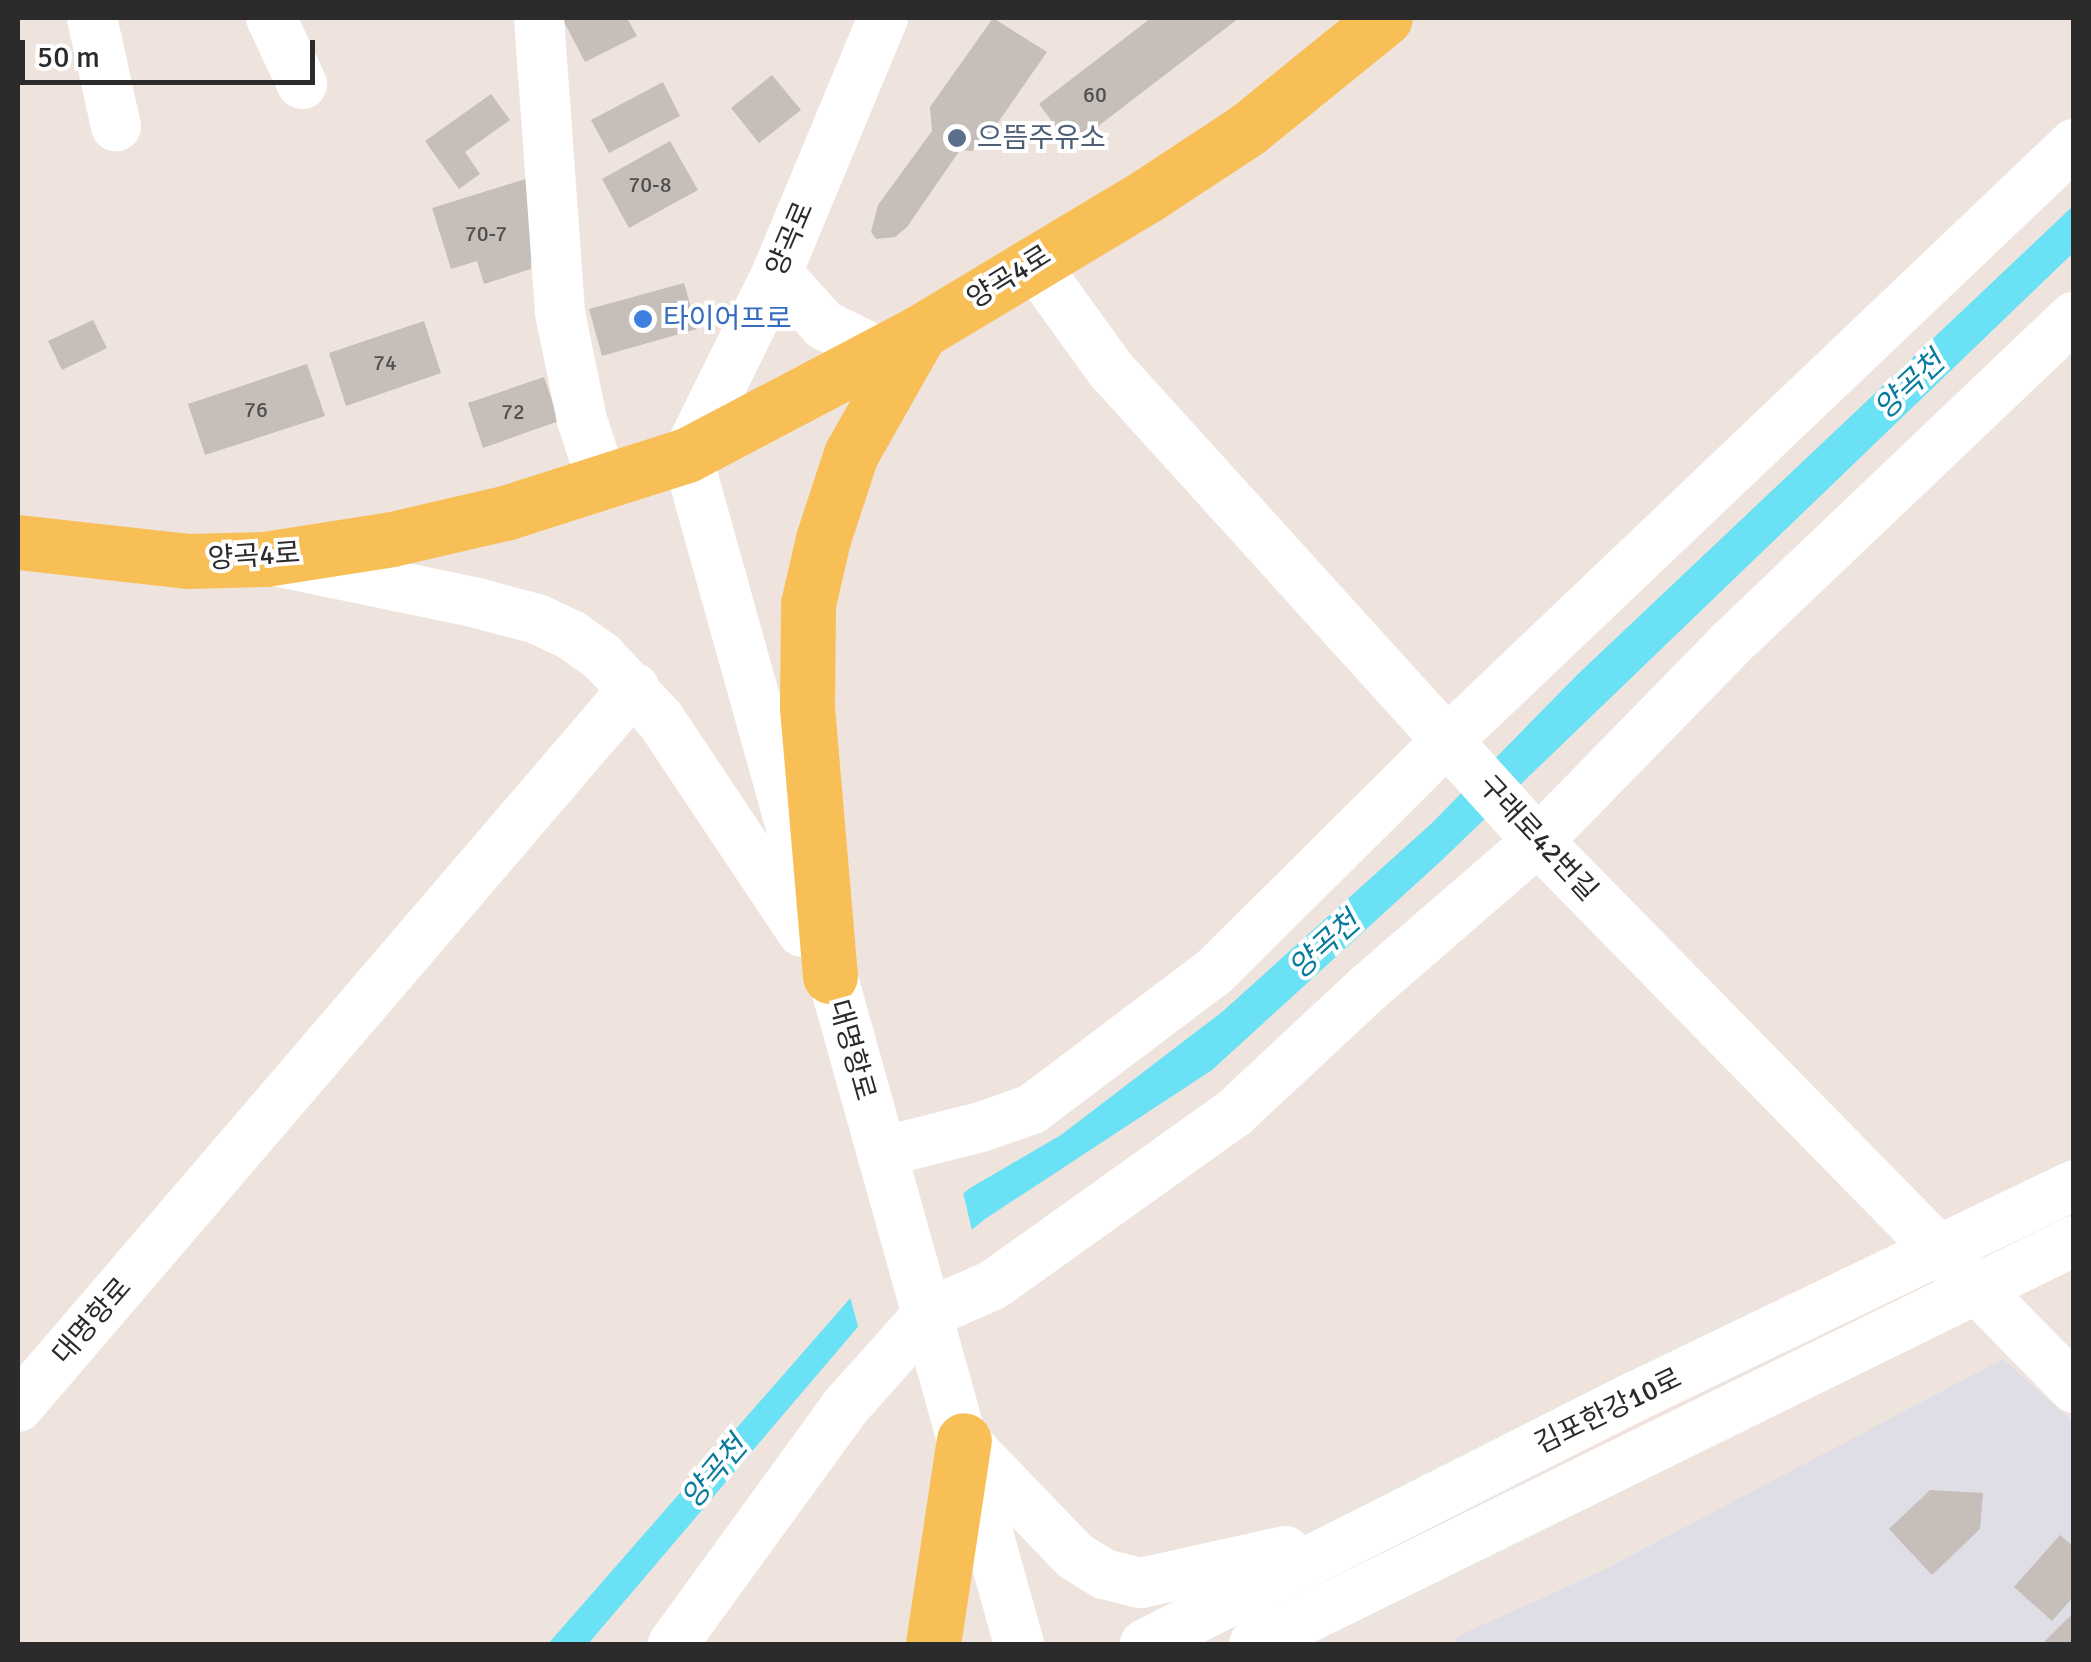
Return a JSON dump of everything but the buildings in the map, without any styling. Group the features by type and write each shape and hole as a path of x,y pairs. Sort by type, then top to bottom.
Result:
{"main road":[{"name":"양곡4로","path":"18,542 187,561 265,559 392,539 603,484 688,455 900,342 1248,129 1385,18"},
{"path":"830,976 806,706 808,604 823,539 851,454 900,342"},
{"path":"933,1644 964,1440"}],"street":[{"path":"92,18 116,126"},
{"path":"270,18 302,84"},
{"path":"540,18 560,313 582,420 603,484"},
{"name":"양곡로","path":"688,455 777,272 883,18"},
{"path":"882,1152 981,1127 1032,1109 1214,972 1447,742 2074,144"},
{"name":"구래로42번길","path":"1032,262 1110,370 1538,841 2074,1388"},
{"path":"777,272 824,325 900,342"},
{"path":"673,1644 845,1407 926,1304 993,1284 1233,1114 1367,989 1538,841 1730,645 2074,317"},
{"name":"대명항로","path":"688,455 1019,1644"},
{"path":"265,559 537,619 601,656 634,688 713,794 830,976"},
{"name":"대명항로","path":"18,1407 634,688"},
{"name":"김포한강10로","path":"1145,1644 1630,1399 2074,1184"},
{"name":"김포한강10로","path":"1254,1644 2074,1241"},
{"path":"964,1440 1075,1556 1104,1574 1141,1582 1180,1578 1372,1530"},
{"path":"1294,1644 1408,1569"}],"shaded area":[{"path":"2003,1359 2073,1422 2073,1644 1455,1644 1456,1637 1602,1571"}],"water":[{"name":"양곡천","path":"2073,206 2073,253 1442,860 1212,1070 985,1219 890,1296 857,1328 588,1644 548,1644 881,1263 970,1188 1061,1135 1222,1012 1432,823 1577,675"}],"pier":[{"path":"962,1188 973,1235 860,1333 848,1290"}],"place":[{"name":"으뜸주유소","path":"957,138"},
{"name":"타이어프로","path":"643,319"}]}
